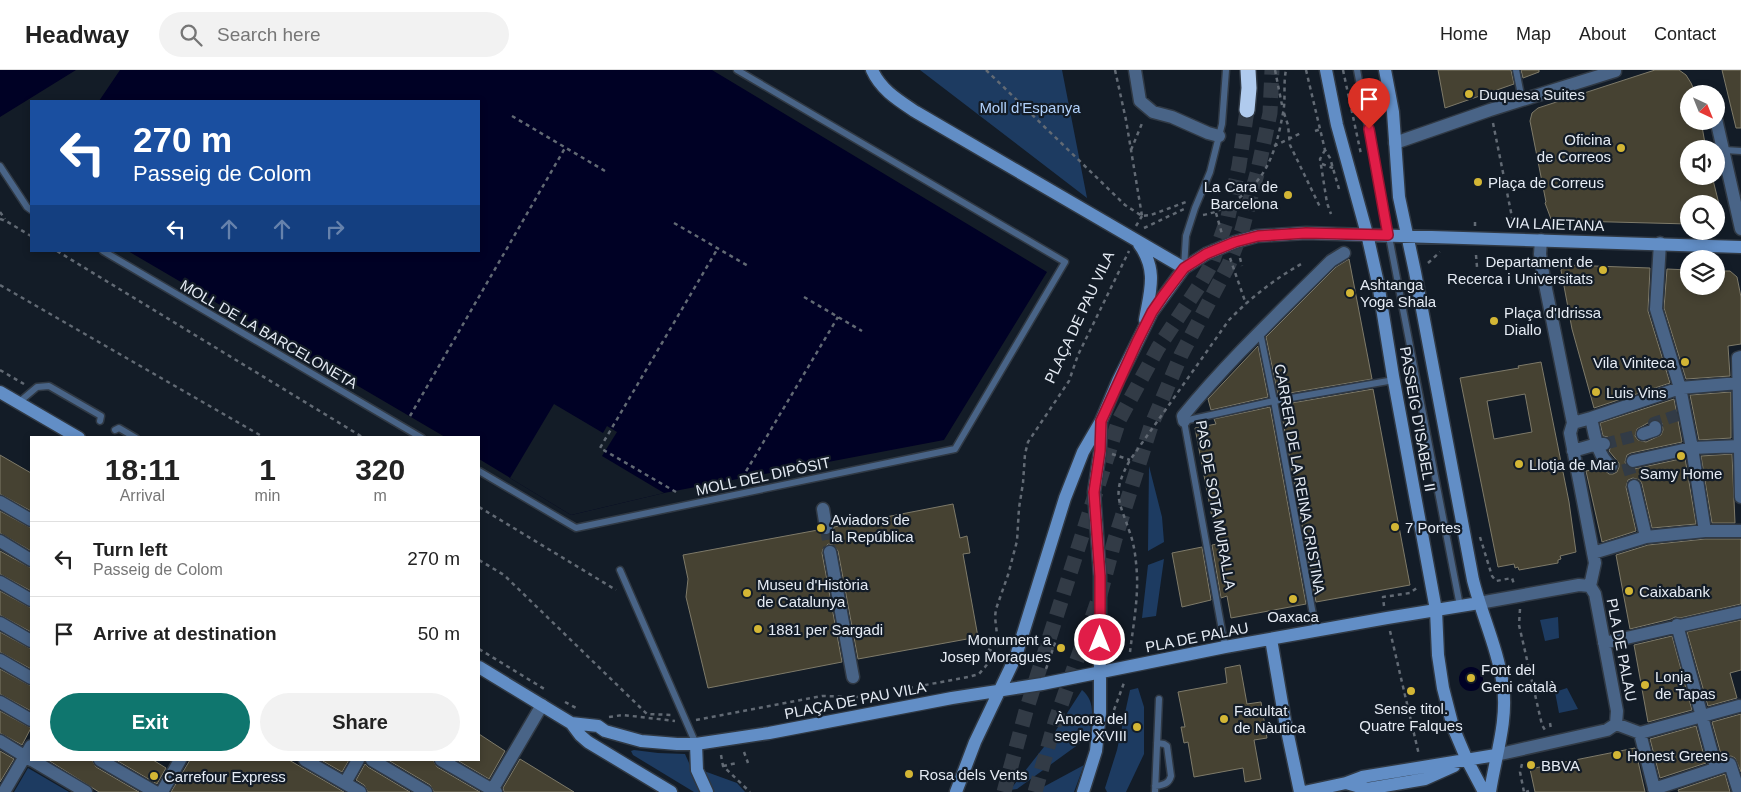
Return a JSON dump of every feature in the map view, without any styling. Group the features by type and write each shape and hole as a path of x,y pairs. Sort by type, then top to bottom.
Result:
{"highway":[{"path":"1247,110 1248,70"}],"street":[{"path":"872,70 880,84 888,92 916,112 1184,268"},
{"path":"1135,70 1140,101 1153,112 1172,117 1219,136"},
{"name":"PASSEIG D'ISABEL II","path":"1326,70 1337,125 1367,234 1378,283 1436,610 1438,655 1443,688 1453,726 1467,760 1484,792"},
{"name":"PASSEIG D'ISABEL II","path":"1385,70 1392,112 1399,197 1479,603 1492,635 1503,688 1503,720 1490,792"},
{"path":"1395,143 1615,71"},
{"path":"1725,155 1741,228"},
{"path":"956,792 975,742 1016,656 1054,531 1083,452 1101,421 1118,381 1152,312 1184,268 1206,254 1235,242 1258,236 1306,233 1367,234"},
{"name":"VIA LAIETANA","path":"1367,234 1408,237 1660,243 1741,247"},
{"path":"1540,240 1544,279 1573,423 1570,433 1573,451 1595,566 1590,586"},
{"path":"1136,241 1150,264 1152,275 1143,330"},
{"path":"1660,243 1656,309 1680,388 1681,414 1692,448 1705,531"},
{"name":"PAS DE SOTA MURALLA","path":"1184,420 1183,416 1204,391 1260,332 1331,261 1344,253"},
{"path":"1739,357 1741,498"},
{"path":"1573,423 1680,388 1739,382"},
{"path":"0,392 76,436"},
{"path":"1591,418 1601,444 1604,461 1611,466"},
{"path":"1083,792 1096,751 1100,712 1100,576 1094,492 1100,451 1101,421"},
{"path":"1643,434 1655,430 1654,427"},
{"path":"1573,451 1601,444"},
{"path":"1633,461 1692,448 1740,446"},
{"path":"1634,486 1646,537"},
{"path":"0,502 30,519"},
{"path":"823,509 826,528"},
{"path":"1593,553 1646,537 1705,531 1741,531"},
{"path":"0,541 30,559"},
{"name":"PLAÇA DE PAU VILA","path":"830,552 853,677"},
{"path":"0,582 30,599"},
{"name":"PLA DE PALAU","path":"1101,673 1271,639 1579,584 1590,586 1595,594 1617,711 1616,724 1607,730 1496,756 1362,777 1347,788 1302,792 1285,721 1271,639"},
{"path":"1604,642 1741,612"},
{"path":"0,622 30,640"},
{"path":"1677,626 1716,768"},
{"path":"0,660 30,677"},
{"path":"480,669 571,723 588,742 671,792"},
{"name":"PLAÇA DE PAU VILA","path":"571,723 598,726 606,731 641,741 696,744 1101,673"},
{"path":"0,702 30,719"},
{"path":"443,761 493,791 542,705"},
{"path":"1616,724 1640,733 1739,706"},
{"path":"1640,733 1655,791 1675,782 1730,764 1739,792"},
{"path":"0,742 30,756 4,792"},
{"path":"696,744 696,770 707,792"},
{"path":"38,761 86,792"},
{"path":"102,761 155,792"},
{"path":"162,792 177,761"},
{"path":"307,761 360,792"},
{"path":"345,783 357,761"},
{"path":"374,761 426,792"}],"lane":[{"name":"MOLL DEL DIPÒSIT","path":"480,472 576,528 955,449 1065,262 737,70"},
{"path":"1184,268 1186,236 1210,172 1222,124 1226,70"},
{"name":"PASSEIG D'ISABEL II","path":"1356,70 1460,606"},
{"path":"1516,70 1522,100"},
{"path":"1725,150 1741,150"},
{"path":"0,166 29,208"},
{"name":"MOLL DE LA BARCELONETA","path":"105,252 419,436"},
{"name":"CARRER DE LA REINA CRISTINA","path":"1260,332 1316,631"},
{"path":"1184,420 1274,401 1394,380"},
{"path":"18,403 37,387 49,386 101,416 100,421"},
{"name":"PAS DE SOTA MURALLA","path":"1184,420 1225,648"},
{"path":"115,430 119,428 133,436"},
{"path":"620,570 687,719 696,744"},
{"path":"1157,743 1167,746 1172,776 1170,781 1155,789 1157,743 1159,699"}],"path":[{"path":"986,70 1125,205 1142,216 1152,215 1192,200"},
{"path":"1115,70 1126,120 1142,216 1135,228"},
{"path":"1275,70 1288,125 1290,145 1320,207"},
{"path":"1201,215 1216,213 1249,191 1264,174 1284,111 1286,70"},
{"path":"1306,70 1325,150 1330,158 1340,193"},
{"path":"1342,70 1361,154"},
{"path":"1130,151 1148,108"},
{"path":"512,116 605,171"},
{"path":"1492,121 1513,222"},
{"path":"1315,130 1320,129"},
{"path":"1274,146 1302,133"},
{"path":"410,416 565,148"},
{"path":"1325,150 1320,157 1327,204 1331,214"},
{"path":"1321,164 1327,166"},
{"path":"1136,241 1182,210 1187,209"},
{"path":"0,212 6,221"},
{"path":"1216,213 1220,227"},
{"path":"0,219 30,235"},
{"path":"674,223 750,267"},
{"name":"PLAÇA DE PAU VILA","path":"687,719 822,696 860,697 968,677 982,671 994,653 998,638 996,609 1017,541 1025,454 1028,442 1066,386 1078,355 1136,241"},
{"path":"676,492 600,448 718,248"},
{"path":"59,252 361,436"},
{"path":"1476,255 1477,267"},
{"path":"1240,258 1242,266"},
{"path":"1231,262 1246,304"},
{"path":"1130,653 1137,578 1131,534 1120,507 1119,484 1130,460 1229,320 1246,304 1303,263"},
{"path":"0,285 262,436"},
{"path":"804,297 862,331"},
{"path":"742,478 838,317"},
{"path":"1110,454 1130,460"},
{"path":"480,508 613,589"},
{"path":"1487,557 1490,571 1496,581 1512,578 1515,585"},
{"path":"480,561 504,575 647,714 687,719"},
{"path":"1384,606 1383,597 1410,593 1419,586"},
{"path":"1520,607 1519,626 1545,731"},
{"path":"1391,634 1419,755"},
{"path":"1045,672 1056,640"},
{"path":"988,649 1004,658"},
{"path":"480,650 550,692"},
{"path":"558,697 582,711"},
{"path":"604,720 617,715 668,721 687,719"},
{"path":"1550,724 1551,729"},
{"path":"744,752 748,763"},
{"path":"720,755 723,766 750,792"},
{"path":"723,766 737,763"},
{"path":"1522,763 1520,772 1526,792"}],"green space":[{"name":"Moll d'Espanya","path":"920,70 1062,70 1087,198"},
{"path":"1149,466 1162,517 1164,542 1148,551"},
{"path":"1164,559 1156,616 1142,618 1148,565"},
{"path":"1558,617 1559,638 1545,641 1540,620"},
{"path":"1138,688 1144,707 1144,754 1126,792 1107,792 1105,788 1117,750 1130,690"},
{"path":"1567,688 1578,709 1559,713 1555,692"},
{"path":"1082,690 1090,700 1092,711 1090,736 1017,789 1010,790 1051,738"},
{"path":"631,751 685,754 702,792 694,792 633,755"},
{"path":"1084,765 1074,792 1034,792"},
{"path":"28,768 69,792 14,792"},
{"path":"704,771 737,783 745,792 713,792"}],"shaded area":[{"path":"0,70 76,70 0,117"},
{"path":"120,70 712,70 1047,272 944,440 664,493 571,515 480,460 480,436 443,436 130,252 480,252 480,100 100,100"},
{"path":"1471,667 1480,670 1483,679 1480,688 1471,691 1462,688 1459,679 1462,670"}],"pier":[{"path":"554,404 603,433 607,426 617,432 602,456 664,493 571,515 510,478"}],"building":[{"path":"1438,70 1511,70 1514,84 1445,108"},
{"path":"1521,70 1539,70 1539,72 1523,78"},
{"name":"Oficina de Correos","path":"1655,70 1679,70 1686,75 1692,85 1680,85 1680,130 1703,130 1704,140 1680,140 1680,185 1714,185 1717,195 1680,195 1680,224 1573,222 1567,220 1557,222 1551,219 1545,203 1530,121 1532,113 1538,108"},
{"path":"1722,70 1741,70 1741,128 1736,128"},
{"path":"1349,259 1372,379 1278,395 1266,337 1336,267"},
{"path":"1567,265 1650,268 1648,311 1670,383 1594,408 1572,329 1561,270"},
{"path":"1667,269 1680,270 1680,295 1725,295 1725,271 1730,271 1737,277 1741,297 1741,344 1728,346 1730,376 1686,379 1664,308"},
{"path":"1258,346 1268,397 1211,410 1208,399"},
{"name":"Llotja de Mar","path":"1541,362 1569,502 1576,552 1560,556 1561,559 1558,560 1558,563 1519,570 1518,567 1515,568 1514,564 1498,567 1460,378 1519,368 1518,366","holes":["1525,394 1532,432 1494,439 1487,401"]},
{"path":"1373,389 1410,585 1316,602 1280,405"},
{"path":"1731,392 1731,438 1699,440 1690,395"},
{"path":"1674,399 1682,442 1631,453 1627,455 1625,462 1627,467 1634,469 1685,458 1696,524 1652,528 1642,484 1640,480 1633,478 1628,480 1626,487 1636,531 1602,542 1586,471 1602,468 1609,474 1613,474 1617,472 1619,463 1609,451 1612,444 1611,440 1603,436 1600,423","holes":["1655,419 1662,423 1663,430 1661,435 1646,442 1638,440 1635,436 1637,429"]},
{"path":"1270,407 1306,604 1231,618 1227,596 1221,598 1212,545 1217,544 1195,428 1216,424 1214,419"},
{"path":"1732,454 1735,523 1712,523 1701,456"},
{"path":"0,455 30,472 30,510 0,494"},
{"path":"953,504 960,538 967,536 970,553 963,554 978,637 858,659 838,551 833,545 828,544 822,553 842,662 708,688 686,597 688,579 683,555 818,530 823,535 828,536 834,527"},
{"path":"0,511 30,527 30,550 0,533"},
{"path":"1705,539 1741,539 1741,604 1680,618 1675,617 1630,629 1616,555 1648,545"},
{"path":"1202,547 1211,600 1182,607 1172,553"},
{"path":"0,551 30,567 30,590 0,574"},
{"path":"0,591 30,607 30,631 0,615"},
{"path":"1741,620 1741,670 1730,673 1737,698 1708,706 1687,632"},
{"path":"0,632 30,648 30,668 0,652"},
{"path":"1672,636 1692,710 1648,722 1634,645"},
{"name":"Facultat de Nàutica","path":"1240,665 1247,704 1261,702 1267,738 1254,740 1261,779 1245,782 1243,768 1194,777 1188,742 1184,743 1181,727 1185,727 1178,692 1227,683 1225,668"},
{"path":"0,669 30,685 30,710 0,694"},
{"path":"0,711 30,727 22,745 0,733"},
{"path":"1741,714 1741,772 1735,758 1731,756 1722,758 1712,722"},
{"path":"1696,726 1706,763 1660,778 1650,739"},
{"path":"480,735 505,751 489,779 459,761 480,761"},
{"path":"1635,748 1645,792 1535,792 1530,769"},
{"path":"0,751 14,759 0,782"},
{"path":"520,759 574,792 504,792 503,788"},
{"path":"50,761 93,761 96,767 139,792 99,792"},
{"path":"118,761 155,761 166,768 157,784"},
{"path":"189,761 291,761 344,792 171,792"},
{"path":"323,761 348,761 342,772"},
{"path":"390,761 434,761 437,767 480,792 434,792 430,785"},
{"path":"365,764 410,792 368,792 364,785 356,780"},
{"path":"1725,774 1730,792 1679,792 1678,790"}],"tunnel":[{"path":"1035,792 1056,719 1100,595 1115,539 1151,426 1181,355 1229,264 1242,230 1258,170 1270,113 1272,70"},
{"path":"1004,792 1026,711 1119,420 1158,348 1212,263 1228,217 1239,166 1247,110"},
{"path":"1655,427 1654,423 1678,415"},
{"path":"1604,444 1643,434"},
{"path":"1627,463 1634,486"},
{"path":"826,528 830,552"}],"place":[{"name":"Duquesa Suites","path":"1469,94"},
{"name":"Oficina de Correos","path":"1621,148"},
{"name":"Plaça de Correus","path":"1478,182"},
{"name":"La Cara de Barcelona","path":"1288,195"},
{"name":"Departament de Recerca i Universitats","path":"1603,270"},
{"name":"Ashtanga Yoga Shala","path":"1350,293"},
{"name":"Plaça d'Idrissa Diallo","path":"1494,321"},
{"name":"Vila Viniteca","path":"1685,362"},
{"name":"Luis Vins","path":"1596,392"},
{"name":"Samy Home","path":"1681,456"},
{"name":"Llotja de Mar","path":"1519,464"},
{"name":"7 Portes","path":"1395,527"},
{"name":"Aviadors de la República","path":"821,528"},
{"name":"Caixabank","path":"1629,591"},
{"name":"Museu d'Història de Catalunya","path":"747,593"},
{"name":"Oaxaca","path":"1293,599"},
{"name":"1881 per Sargadi","path":"758,629"},
{"name":"Monument a Josep Moragues","path":"1061,648"},
{"name":"Font del Geni català","path":"1471,678"},
{"name":"Lonja de Tapas","path":"1645,685"},
{"name":"Sense titol. Quatre Falques","path":"1411,691"},
{"name":"Facultat de Nàutica","path":"1224,719"},
{"name":"Àncora del segle XVIII","path":"1137,727"},
{"name":"Honest Greens","path":"1617,755"},
{"name":"BBVA","path":"1531,765"},
{"name":"Rosa dels Vents","path":"909,774"},
{"name":"Carrefour Express","path":"154,776"}],"route":[{"path":"1100,640 1100,576 1094,492 1100,451 1101,421 1118,381 1152,312 1184,268 1206,254 1235,242 1258,236 1306,233 1388,235 1369,129"}]}
